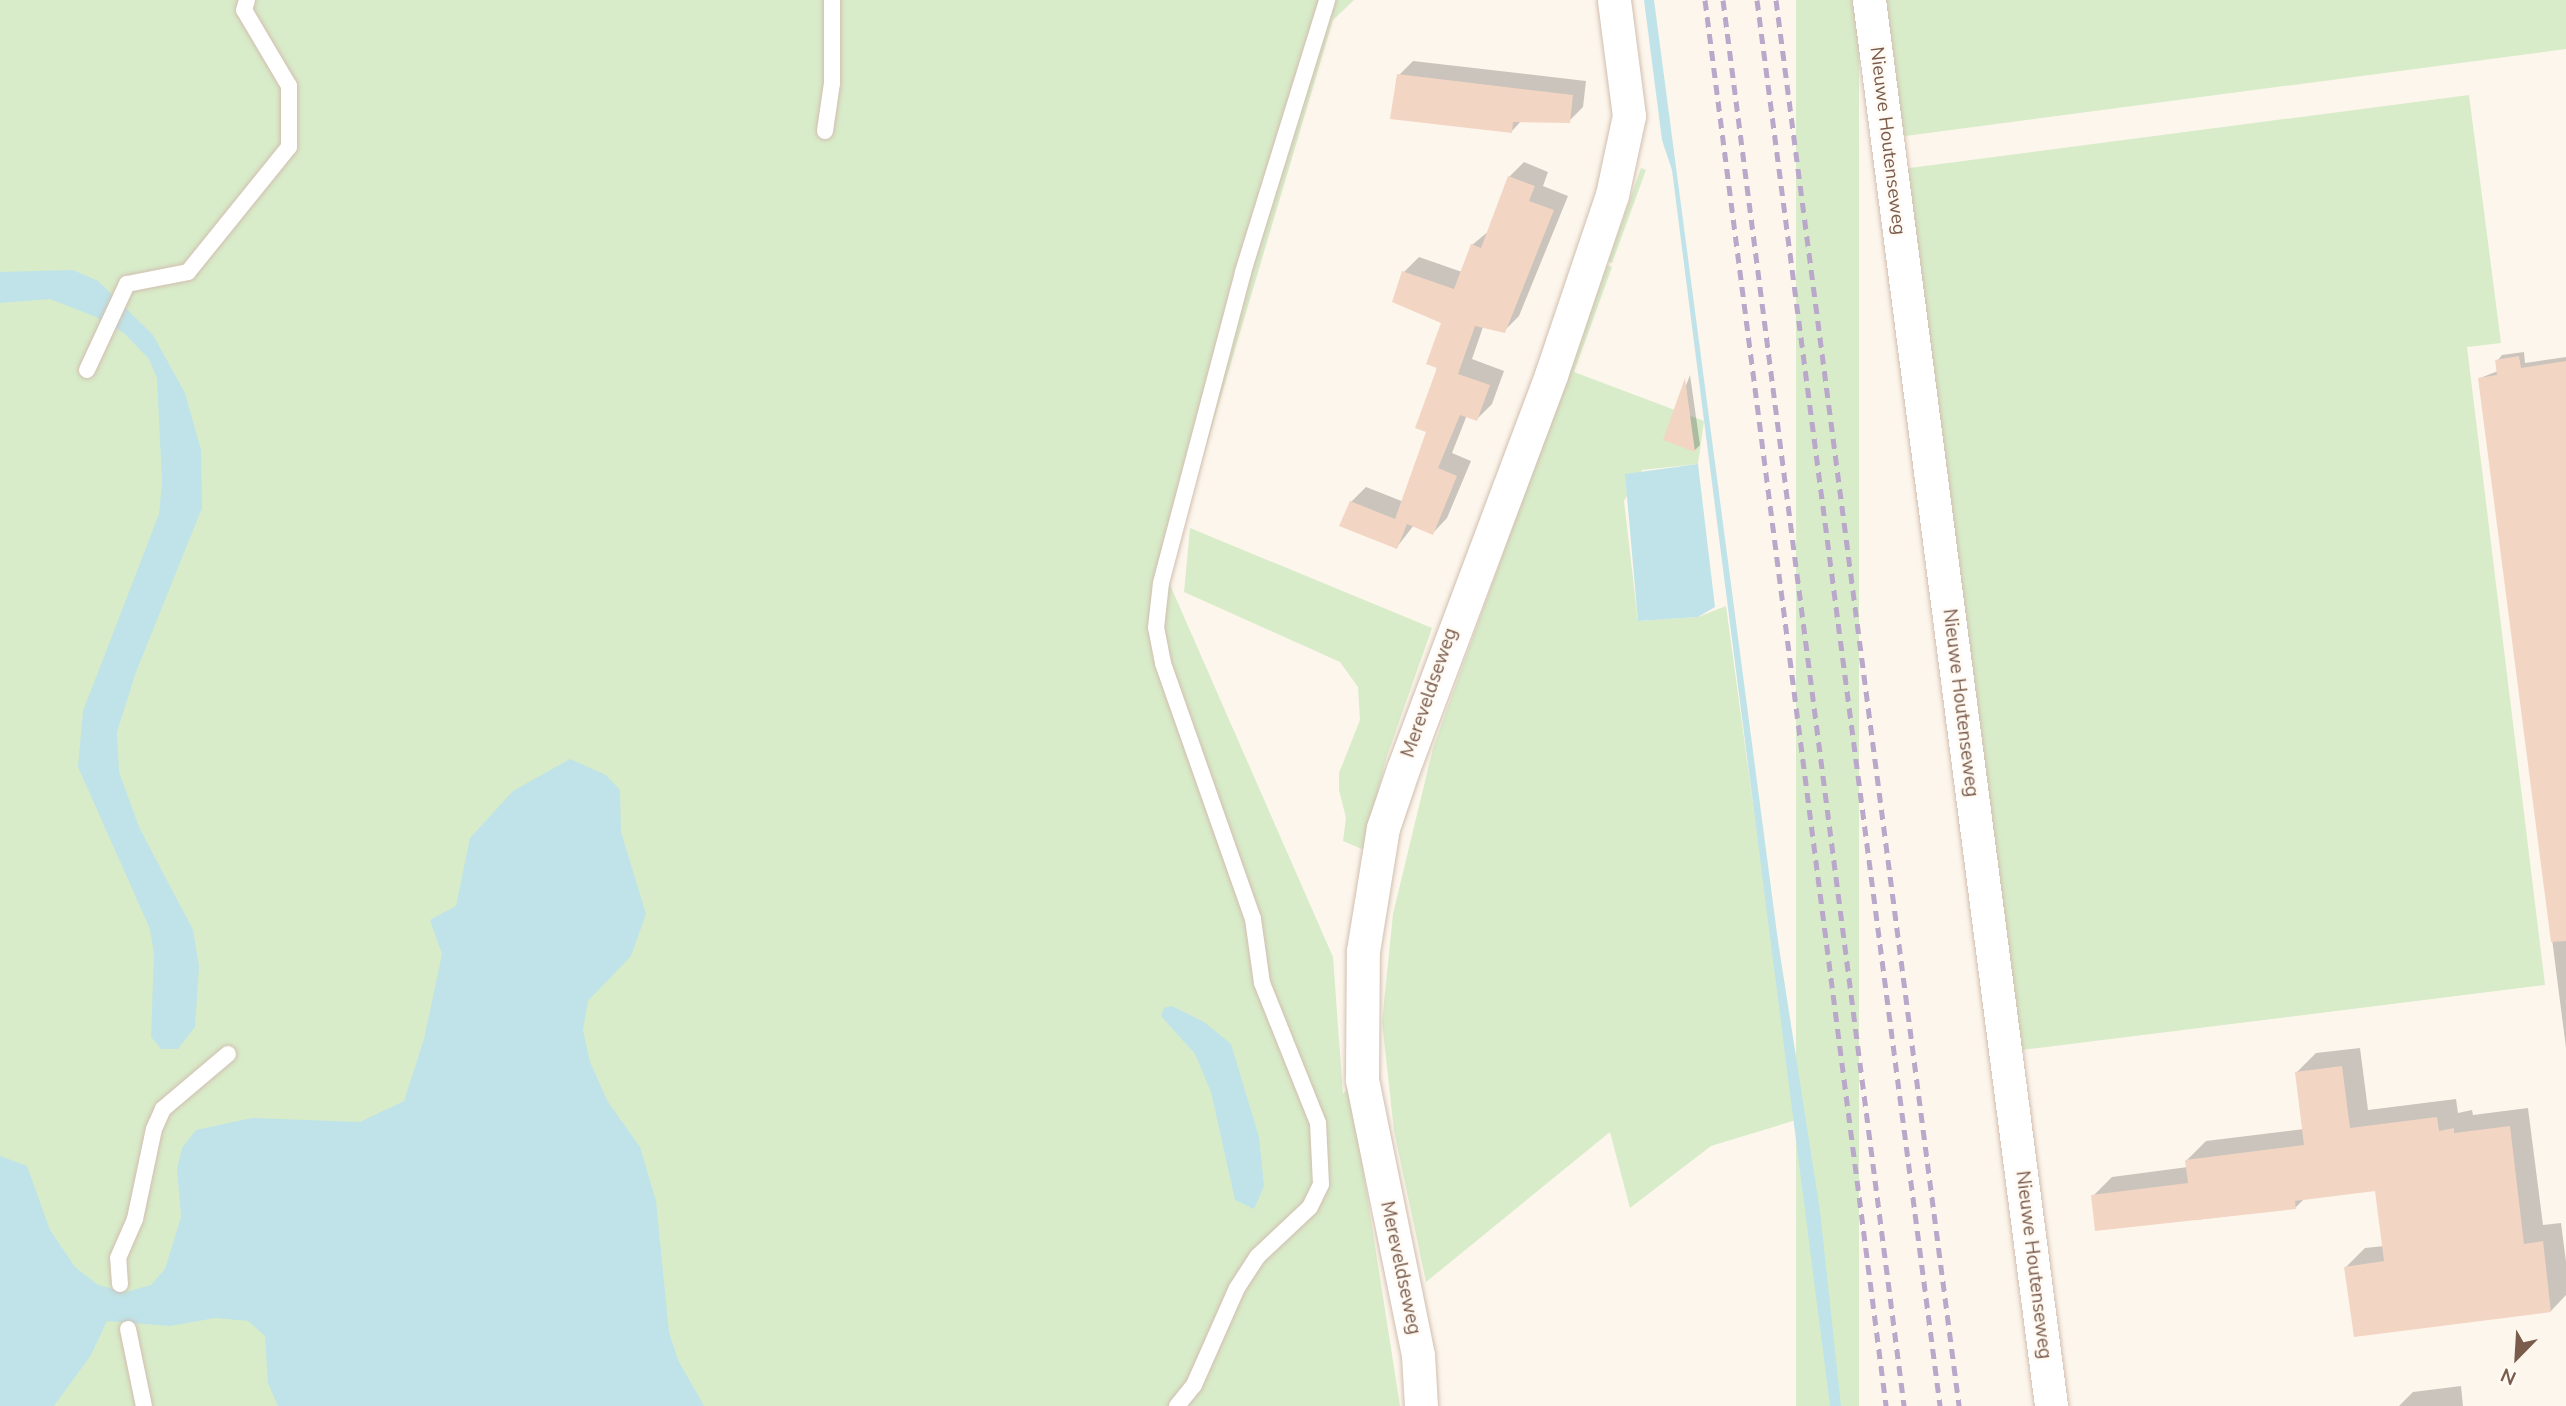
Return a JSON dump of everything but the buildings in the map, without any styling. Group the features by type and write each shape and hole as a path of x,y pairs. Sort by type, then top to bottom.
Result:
{"street":[{"name":"Mereveldseweg","path":"1422,1406 1419,1355 1362,1079 1363,951 1384,828 1403,769 1551,375 1612,195 1629,116 1614,0"},
{"name":"Nieuwe Houtenseweg","path":"1869,0 2051,1406"}],"lane":[{"path":"87,370 127,284 188,272 289,148 289,86 244,10 247,0"},
{"path":"825,131 832,83 832,0"},
{"path":"1177,1406 1194,1385 1237,1288 1258,1256 1310,1207 1321,1184 1318,1123 1262,983 1253,919 1163,663 1156,628 1161,583 1243,272 1327,0"},
{"path":"120,1284 118,1258 135,1219 154,1129 171,1101 228,1054"},
{"path":"128,1329 144,1406"}],"green space":[{"path":"0,0 1354,0 1333,20 1167,578 1333,957 1343,1094 1350,1085 1400,1406 0,1406"},
{"path":"1796,0 1859,0 1859,1406 1796,1406"},
{"path":"1879,0 2566,0 2566,49 1898,137"},
{"path":"2469,95 2501,343 2467,347 2545,985 2021,1050 1902,169"},
{"path":"1641,168 1646,170 1612,263 1608,262"},
{"path":"1607,265 1612,267 1574,372 1704,421 1698,464 1642,470 1624,501 1638,621 1698,617 1726,606 1796,1120 1711,1146 1630,1208 1610,1132 1426,1282 1394,1131 1382,1022 1393,914 1433,748"},
{"path":"1190,528 1432,628 1386,759 1364,850 1343,841 1346,818 1339,790 1339,773 1360,720 1358,687 1340,662 1184,592"}],"water":[{"path":"1644,0 1654,0 1778,941 1820,1211 1841,1406 1830,1406 1672,170 1662,140"},
{"path":"73,270 98,281 153,335 185,393 201,450 202,508 136,672 117,732 119,772 139,827 193,930 199,966 195,1027 178,1049 161,1049 151,1037 154,953 150,929 78,767 83,711 159,514 162,482 157,378 149,359 124,333 96,317 50,299 0,303 0,272"},
{"path":"1698,464 1715,607 1698,617 1638,621 1625,474"},
{"path":"570,759 606,775 620,790 621,832 646,914 631,956 588,1001 583,1030 590,1062 608,1102 640,1147 656,1201 669,1332 678,1360 704,1406 278,1406 268,1383 265,1336 248,1321 215,1318 170,1326 107,1321 91,1355 54,1406 0,1406 0,1156 27,1166 50,1230 75,1267 98,1285 126,1292 151,1285 165,1269 181,1217 177,1169 182,1148 196,1130 252,1118 360,1122 404,1101 424,1039 442,954 430,920 456,906 470,838 513,791"},
{"path":"1172,1006 1204,1022 1231,1044 1259,1137 1264,1186 1254,1209 1235,1200 1211,1092 1195,1054 1161,1016 1164,1008"}],"railway":[{"path":"1705,0 1886,1406"},
{"path":"1723,0 1904,1406"},
{"path":"1757,0 1940,1406"},
{"path":"1776,0 1959,1406"}]}
